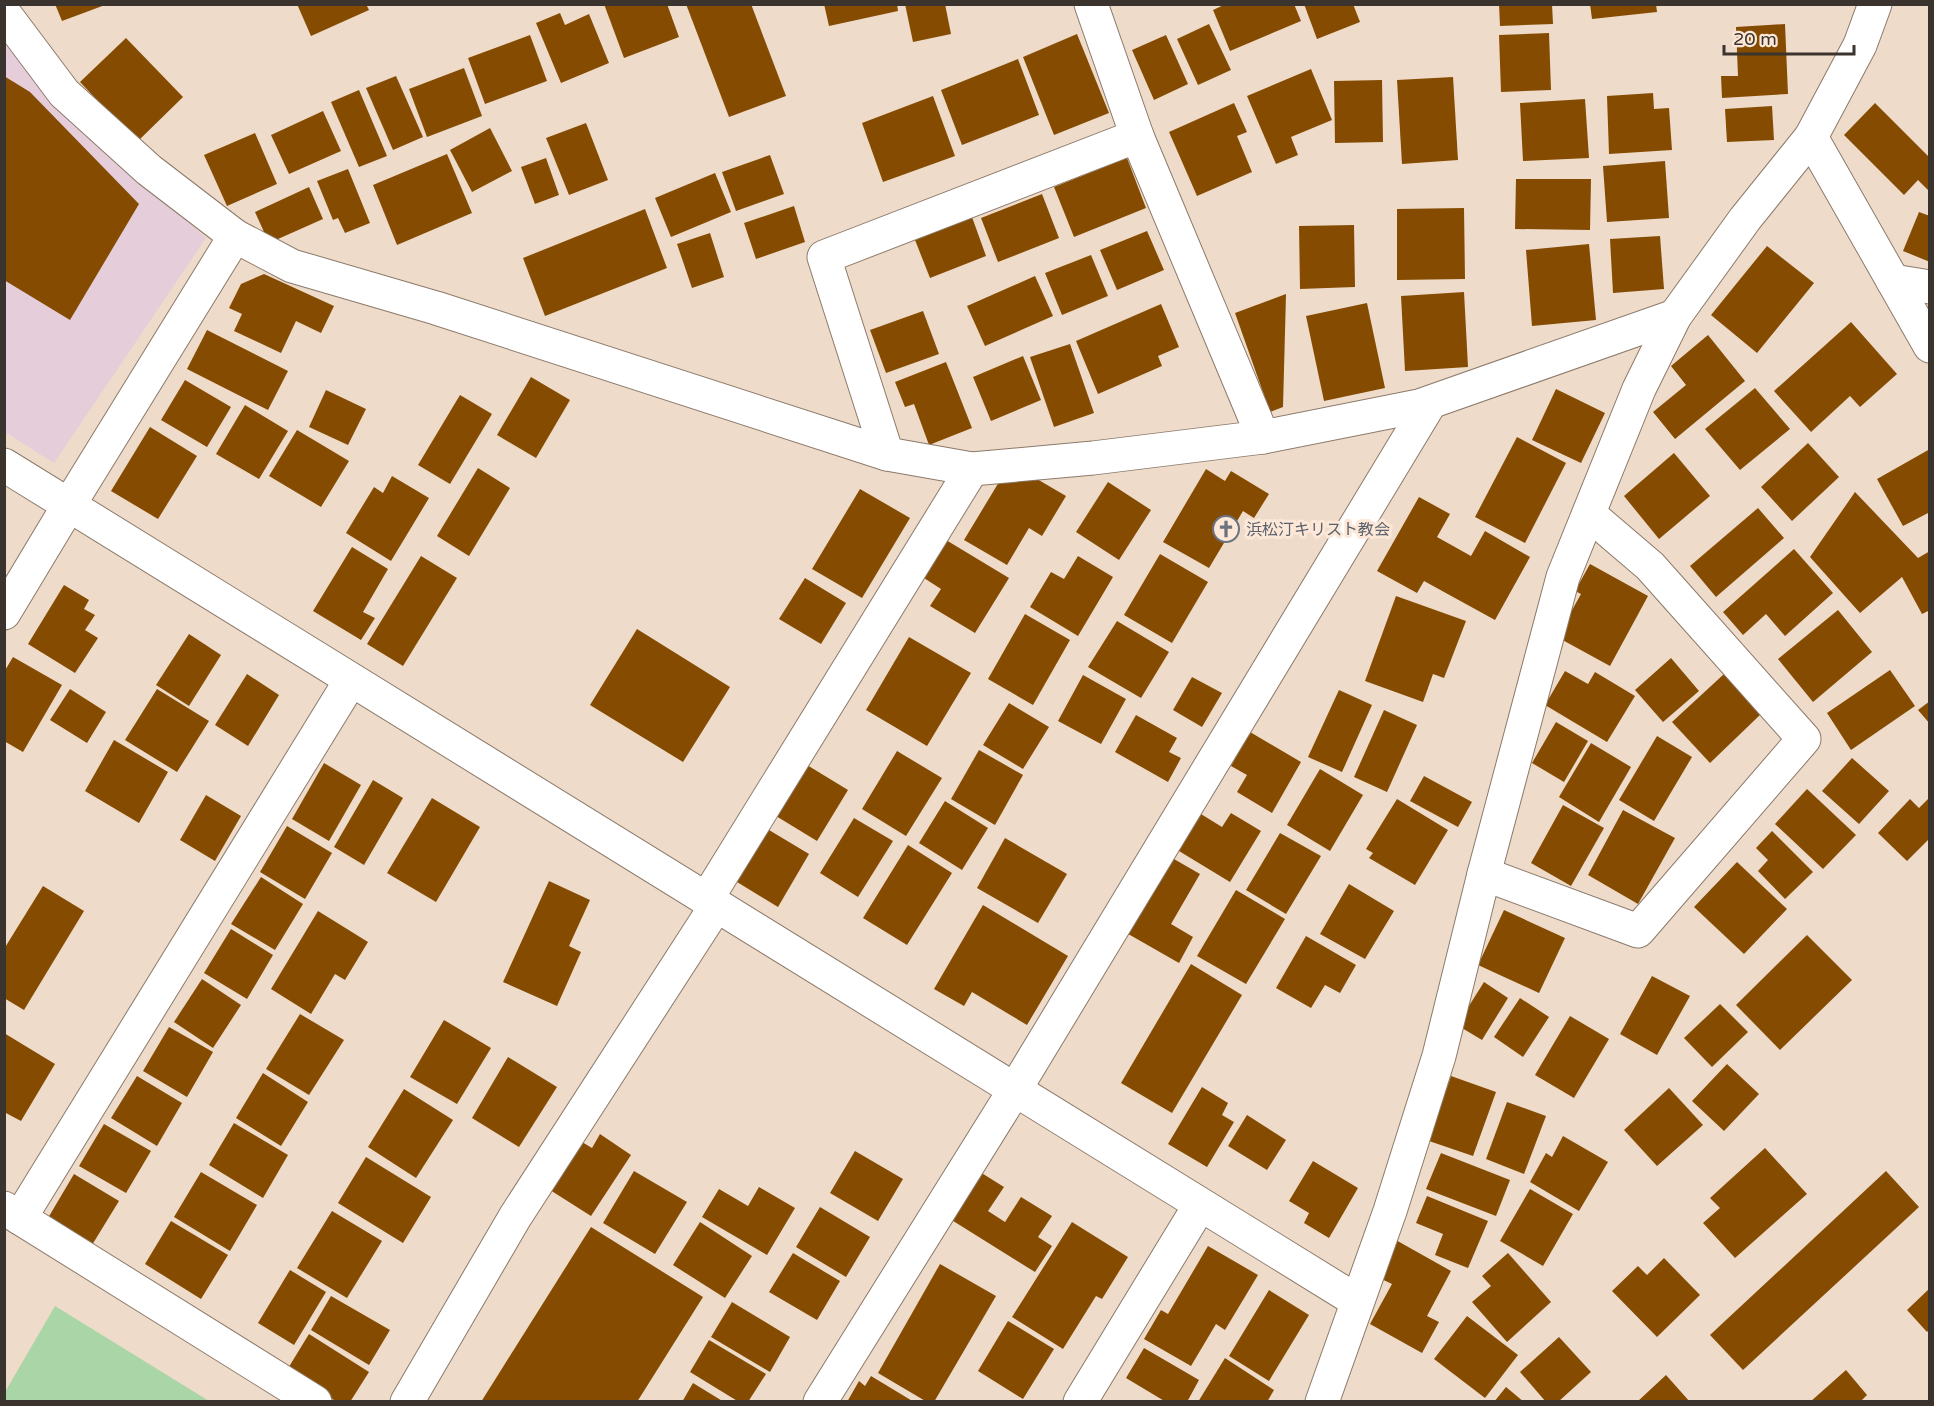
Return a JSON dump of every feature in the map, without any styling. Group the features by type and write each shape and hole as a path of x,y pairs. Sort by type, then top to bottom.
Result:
{"street":[{"path":"1091,4 1137,136 1263,437"},
{"path":"1322,1401 1390,1211 1439,1056 1484,874 1563,577 1639,389 1675,316 1745,219 1811,136 1860,45 1875,4"},
{"path":"4,14 64,93 149,170 235,236 292,266 436,308 887,454 972,469 1102,458 1263,437 1430,403 1675,316"},
{"path":"887,454 824,257 1137,136"},
{"path":"1811,136 1929,346"},
{"path":"4,613 235,236"},
{"path":"1893,281 1929,287"},
{"path":"820,1401 1014,1091 1430,403"},
{"path":"4,465 1357,1301"},
{"path":"407,1401 515,1217 711,903 972,469"},
{"path":"1484,874 1638,930 1804,739 1650,566 1589,514"},
{"path":"315,1401 12,1213 351,680"},
{"path":"1080,1401 1200,1205"}],"shaded area":[{"path":"4,37 51,101 206,238 54,463 5,432"}],"green space":[{"path":"55,1306 209,1401 5,1401 5,1392"}],"building":[{"path":"55,4 105,4 105,5 62,21"},
{"path":"297,4 366,4 369,10 311,36"},
{"path":"604,4 667,4 679,37 624,58"},
{"path":"686,4 751,4 786,96 729,117"},
{"path":"824,4 897,4 898,11 829,26"},
{"path":"905,4 945,4 951,34 913,42"},
{"path":"1226,4 1294,4 1301,21 1230,51 1213,10"},
{"path":"1304,4 1353,4 1360,22 1317,39"},
{"path":"1499,4 1552,4 1553,24 1500,26"},
{"path":"1590,4 1656,4 1657,12 1592,19"},
{"path":"560,13 565,25 589,14 609,63 561,83 536,23"},
{"path":"1209,24 1231,70 1198,85 1177,39"},
{"path":"1785,24 1788,94 1722,98 1721,76 1738,76 1736,27"},
{"path":"1549,33 1551,90 1501,92 1499,35"},
{"path":"1077,34 1109,113 1054,135 1023,57"},
{"path":"530,35 547,81 485,104 468,58"},
{"path":"1166,35 1188,84 1154,100 1132,50"},
{"path":"126,38 183,97 137,142 80,82"},
{"path":"1018,59 1039,115 962,145 941,90"},
{"path":"464,68 482,116 427,137 409,89"},
{"path":"1311,69 1332,120 1291,137 1298,155 1276,164 1247,96"},
{"path":"4,76 30,92 139,204 70,320 4,280"},
{"path":"396,76 423,137 393,150 366,88"},
{"path":"1453,77 1458,160 1402,164 1397,80"},
{"path":"1382,80 1383,142 1335,143 1334,81"},
{"path":"359,90 387,156 359,167 331,102"},
{"path":"1653,93 1654,109 1669,108 1672,150 1609,154 1607,96"},
{"path":"933,96 955,156 883,182 862,123"},
{"path":"1585,99 1589,158 1523,161 1520,103"},
{"path":"1234,103 1247,132 1237,136 1252,172 1197,196 1169,132"},
{"path":"1875,103 1930,158 1930,192 1918,180 1904,195 1844,135"},
{"path":"1772,106 1774,140 1727,142 1725,109"},
{"path":"323,111 341,151 289,174 271,135"},
{"path":"586,123 608,180 569,195 546,138"},
{"path":"490,128 512,171 472,192 450,150"},
{"path":"255,133 277,184 227,206 204,155"},
{"path":"447,154 472,213 397,245 373,185"},
{"path":"770,155 784,194 736,211 722,172"},
{"path":"546,158 559,195 535,204 521,167"},
{"path":"1127,158 1146,208 1074,237 1054,187"},
{"path":"1665,161 1669,218 1607,222 1603,166"},
{"path":"348,169 370,223 345,233 338,218 333,220 317,181"},
{"path":"715,173 731,212 671,237 655,198"},
{"path":"1516,179 1591,179 1590,230 1515,229"},
{"path":"309,187 323,219 269,243 255,212"},
{"path":"1042,194 1059,238 998,262 981,218"},
{"path":"794,206 805,242 756,259 744,223"},
{"path":"1464,208 1465,279 1397,280 1397,209"},
{"path":"645,209 667,268 545,316 523,258"},
{"path":"1919,212 1930,216 1930,262 1903,251"},
{"path":"972,217 986,256 930,278 915,240"},
{"path":"1354,225 1355,287 1300,289 1299,226"},
{"path":"1147,231 1164,270 1117,290 1100,250"},
{"path":"710,233 724,277 692,288 677,244"},
{"path":"1660,236 1664,289 1613,293 1610,239"},
{"path":"1589,244 1596,320 1532,326 1526,250"},
{"path":"1767,246 1814,283 1757,353 1711,315"},
{"path":"1091,255 1108,296 1062,315 1045,273"},
{"path":"264,274 334,306 321,333 296,321 281,353 234,331 242,314 229,308 241,284"},
{"path":"1035,276 1053,316 985,346 967,306"},
{"path":"1464,292 1468,367 1405,371 1401,296"},
{"path":"1286,294 1283,407 1270,412 1235,313"},
{"path":"1367,303 1385,388 1324,401 1306,316"},
{"path":"1161,304 1179,347 1158,356 1162,366 1098,394 1076,341"},
{"path":"923,311 939,354 886,373 870,330"},
{"path":"1851,322 1897,374 1860,407 1850,396 1811,432 1774,391"},
{"path":"207,330 288,371 268,410 187,369"},
{"path":"1708,335 1745,381 1675,439 1653,412 1686,385 1671,366"},
{"path":"1070,344 1094,413 1054,427 1030,357"},
{"path":"1023,356 1041,400 991,421 973,377"},
{"path":"946,362 972,428 929,445 914,404 905,407 895,382"},
{"path":"531,377 570,400 536,458 497,435"},
{"path":"185,380 231,407 207,447 161,420"},
{"path":"1755,388 1790,429 1740,470 1705,429"},
{"path":"1556,389 1605,413 1581,463 1532,440"},
{"path":"326,390 366,409 348,445 309,427"},
{"path":"460,395 492,414 450,484 418,465"},
{"path":"245,405 288,431 259,479 216,454"},
{"path":"150,427 197,456 158,519 111,491"},
{"path":"297,430 349,461 321,507 269,476"},
{"path":"1517,437 1566,463 1525,543 1475,517"},
{"path":"1808,443 1839,477 1792,521 1761,487"},
{"path":"1930,449 1930,512 1903,526 1877,479"},
{"path":"1674,453 1710,496 1659,539 1624,496"},
{"path":"478,468 510,488 469,556 437,536"},
{"path":"1206,469 1225,481 1231,471 1269,494 1254,518 1243,511 1209,568 1163,542"},
{"path":"392,476 429,498 391,561 346,533 374,487 383,493"},
{"path":"1037,479 1066,496 1042,536 1029,528 1007,565 964,540 999,482"},
{"path":"1108,482 1151,510 1119,560 1076,532"},
{"path":"860,489 910,518 862,598 812,569"},
{"path":"1855,492 1918,558 1930,551 1930,610 1922,614 1902,577 1860,613 1810,557"},
{"path":"1419,497 1450,514 1437,537 1471,556 1485,531 1530,557 1495,620 1424,581 1417,593 1377,571"},
{"path":"1758,508 1784,538 1716,597 1690,566"},
{"path":"946,540 1009,578 975,633 930,606 941,589 924,578"},
{"path":"352,547 388,569 363,612 375,618 361,640 313,611"},
{"path":"1794,549 1833,593 1785,636 1766,614 1743,635 1723,612"},
{"path":"1160,554 1208,582 1172,643 1124,615"},
{"path":"421,556 457,578 403,666 367,644"},
{"path":"1078,556 1113,577 1078,636 1030,607 1051,572 1064,579"},
{"path":"1590,564 1648,596 1610,666 1557,637 1581,594 1575,591"},
{"path":"805,578 846,603 821,644 779,619"},
{"path":"64,585 89,600 84,609 95,615 85,630 98,638 75,673 28,644"},
{"path":"1396,596 1466,621 1444,678 1433,674 1423,702 1365,681"},
{"path":"1838,610 1872,652 1813,702 1778,659"},
{"path":"1025,614 1070,640 1033,705 988,679"},
{"path":"1117,621 1169,652 1141,698 1088,667"},
{"path":"637,629 730,687 683,762 590,705"},
{"path":"189,634 221,655 189,706 156,685"},
{"path":"909,637 971,673 927,746 866,710"},
{"path":"13,657 62,685 23,752 4,741 4,672"},
{"path":"1671,658 1699,691 1663,722 1635,690"},
{"path":"1890,670 1915,706 1851,750 1827,713"},
{"path":"1565,671 1588,684 1595,672 1635,696 1607,742 1545,705"},
{"path":"247,674 279,695 248,746 215,725"},
{"path":"1724,674 1761,714 1710,763 1672,722"},
{"path":"1083,675 1126,699 1101,744 1058,721"},
{"path":"1192,677 1222,693 1202,727 1173,710"},
{"path":"70,689 106,712 87,743 50,720"},
{"path":"157,689 209,721 177,772 125,740"},
{"path":"1339,690 1372,705 1342,772 1308,757"},
{"path":"1930,701 1930,724 1918,710"},
{"path":"1009,703 1049,727 1023,769 983,745"},
{"path":"1384,710 1417,725 1387,792 1354,777"},
{"path":"1136,715 1177,738 1169,752 1181,758 1168,782 1115,752"},
{"path":"1556,722 1588,741 1564,782 1532,763"},
{"path":"1250,732 1301,762 1272,813 1237,792 1247,775 1231,766"},
{"path":"1657,736 1692,757 1654,821 1619,800"},
{"path":"114,740 168,772 139,823 85,791"},
{"path":"1591,743 1631,767 1599,822 1559,797"},
{"path":"979,750 1023,775 995,825 951,799"},
{"path":"897,751 942,778 906,836 862,809"},
{"path":"1852,758 1889,791 1859,824 1822,791"},
{"path":"324,763 361,785 329,841 292,819"},
{"path":"807,765 848,790 817,841 776,816"},
{"path":"1320,769 1363,795 1330,851 1287,825"},
{"path":"1424,776 1472,802 1458,827 1410,801"},
{"path":"373,780 403,798 364,865 334,847"},
{"path":"1807,789 1856,835 1823,869 1775,824"},
{"path":"206,795 241,816 215,861 180,840"},
{"path":"1930,797 1930,838 1907,861 1878,833 1910,799 1919,808"},
{"path":"432,798 480,827 436,902 387,873"},
{"path":"1397,799 1448,830 1415,885 1369,858 1373,853 1366,849"},
{"path":"945,801 988,828 962,870 919,843"},
{"path":"1563,805 1604,828 1571,886 1531,863"},
{"path":"1623,810 1675,838 1638,904 1588,875"},
{"path":"1196,811 1222,827 1231,813 1261,831 1230,882 1174,848"},
{"path":"854,818 893,841 858,897 820,873"},
{"path":"287,826 332,853 305,899 260,872"},
{"path":"769,830 809,854 778,907 737,882"},
{"path":"1772,831 1813,872 1785,899 1758,871 1768,860 1756,848"},
{"path":"1280,833 1321,856 1286,914 1246,890"},
{"path":"1005,838 1067,874 1038,923 977,888"},
{"path":"908,845 952,873 907,945 863,918"},
{"path":"1167,855 1200,874 1171,924 1193,937 1179,963 1123,931"},
{"path":"1737,862 1787,909 1744,954 1694,907"},
{"path":"261,877 303,904 275,950 231,924"},
{"path":"549,881 590,900 569,946 581,952 557,1006 503,982"},
{"path":"1349,884 1394,911 1365,959 1320,934"},
{"path":"43,886 84,911 24,1010 4,998 4,949"},
{"path":"1236,890 1285,919 1246,984 1197,956"},
{"path":"983,905 1068,956 1027,1025 972,992 964,1006 934,989"},
{"path":"1504,910 1565,938 1539,993 1478,965"},
{"path":"318,911 368,942 345,980 335,974 311,1014 271,989"},
{"path":"231,929 273,955 247,999 204,973"},
{"path":"1807,935 1852,980 1780,1050 1736,1005"},
{"path":"1306,936 1356,965 1340,993 1325,985 1311,1008 1276,988"},
{"path":"1191,964 1242,995 1172,1113 1121,1083"},
{"path":"1652,976 1690,996 1657,1055 1620,1034"},
{"path":"202,979 241,1005 213,1048 174,1022"},
{"path":"1484,982 1508,998 1482,1040 1457,1025"},
{"path":"1520,998 1549,1017 1523,1057 1494,1037"},
{"path":"1720,1004 1748,1032 1712,1067 1684,1038"},
{"path":"300,1014 344,1040 309,1095 266,1069"},
{"path":"1570,1016 1609,1039 1574,1098 1535,1075"},
{"path":"444,1020 491,1048 457,1104 410,1077"},
{"path":"169,1027 213,1052 187,1097 143,1071"},
{"path":"4,1033 55,1064 21,1121 4,1112"},
{"path":"508,1057 557,1087 519,1147 472,1118"},
{"path":"1727,1064 1759,1094 1724,1131 1692,1101"},
{"path":"263,1073 308,1102 281,1146 236,1118"},
{"path":"137,1076 182,1103 157,1146 111,1118"},
{"path":"1451,1076 1496,1092 1473,1156 1429,1141"},
{"path":"1202,1087 1228,1103 1222,1115 1234,1122 1207,1167 1168,1144"},
{"path":"1669,1088 1703,1125 1657,1166 1624,1130"},
{"path":"404,1089 453,1120 416,1178 368,1147"},
{"path":"1507,1102 1546,1116 1524,1174 1486,1159"},
{"path":"1247,1115 1286,1140 1267,1170 1228,1146"},
{"path":"234,1123 288,1155 263,1198 209,1165"},
{"path":"104,1124 151,1151 126,1193 79,1166"},
{"path":"600,1134 631,1155 591,1216 550,1190 582,1142 592,1148"},
{"path":"1563,1136 1608,1162 1579,1211 1530,1182 1546,1153 1552,1157"},
{"path":"1765,1148 1807,1194 1735,1258 1703,1223 1720,1208 1710,1198"},
{"path":"855,1151 903,1179 878,1221 830,1193"},
{"path":"1441,1153 1510,1180 1496,1216 1426,1189"},
{"path":"366,1157 431,1197 403,1243 338,1203"},
{"path":"1313,1161 1358,1188 1329,1238 1304,1223 1309,1213 1289,1201"},
{"path":"634,1171 687,1202 655,1254 603,1223"},
{"path":"1886,1171 1919,1207 1743,1370 1710,1335"},
{"path":"201,1172 257,1205 230,1251 174,1217"},
{"path":"980,1172 1004,1187 988,1211 1005,1222 1021,1197 1052,1216 1038,1237 1052,1246 1035,1272 950,1219"},
{"path":"74,1174 119,1201 92,1245 48,1218"},
{"path":"759,1187 795,1208 767,1255 702,1217 719,1189 748,1206"},
{"path":"1530,1189 1573,1214 1543,1266 1500,1241"},
{"path":"1427,1196 1488,1221 1468,1268 1435,1255 1443,1234 1416,1223"},
{"path":"820,1207 870,1237 846,1277 796,1247"},
{"path":"332,1211 382,1241 347,1298 297,1268"},
{"path":"171,1221 228,1255 201,1299 145,1264"},
{"path":"700,1222 752,1256 725,1298 673,1265"},
{"path":"1072,1222 1128,1257 1102,1299 1096,1296 1063,1349 1012,1317"},
{"path":"591,1227 703,1297 637,1402 481,1402"},
{"path":"1394,1239 1451,1271 1427,1316 1439,1322 1422,1353 1370,1324 1392,1284 1375,1276"},
{"path":"1208,1246 1258,1275 1225,1330 1216,1324 1191,1366 1144,1339 1161,1310 1168,1314"},
{"path":"793,1253 840,1281 817,1320 769,1292"},
{"path":"1508,1253 1551,1302 1507,1342 1472,1302 1491,1286 1482,1276"},
{"path":"1664,1258 1700,1295 1657,1337 1612,1291 1638,1266 1647,1275"},
{"path":"940,1264 996,1296 934,1402 927,1402 878,1373"},
{"path":"290,1270 326,1292 294,1345 258,1323"},
{"path":"1930,1288 1930,1329 1927,1332 1907,1310"},
{"path":"1269,1290 1309,1315 1269,1381 1229,1356"},
{"path":"331,1296 390,1330 369,1365 311,1330"},
{"path":"732,1302 790,1337 770,1372 711,1337"},
{"path":"1467,1316 1518,1355 1485,1398 1434,1359"},
{"path":"1008,1321 1054,1349 1023,1399 978,1371"},
{"path":"309,1334 369,1372 350,1402 337,1402 287,1370"},
{"path":"1559,1337 1591,1372 1558,1402 1546,1402 1520,1372"},
{"path":"709,1340 766,1374 748,1402 739,1402 690,1372"},
{"path":"1144,1348 1199,1380 1187,1402 1166,1402 1126,1378"},
{"path":"1225,1358 1274,1390 1267,1402 1198,1402"},
{"path":"1846,1370 1867,1395 1860,1402 1810,1402"},
{"path":"1666,1375 1690,1402 1637,1402"},
{"path":"871,1376 914,1402 847,1402 859,1381 865,1386"},
{"path":"693,1383 724,1402 682,1402"},
{"path":"1506,1387 1524,1402 1494,1402"}],"place":[{"name":"浜松汀キリスト教会","path":"1226,529"}]}
